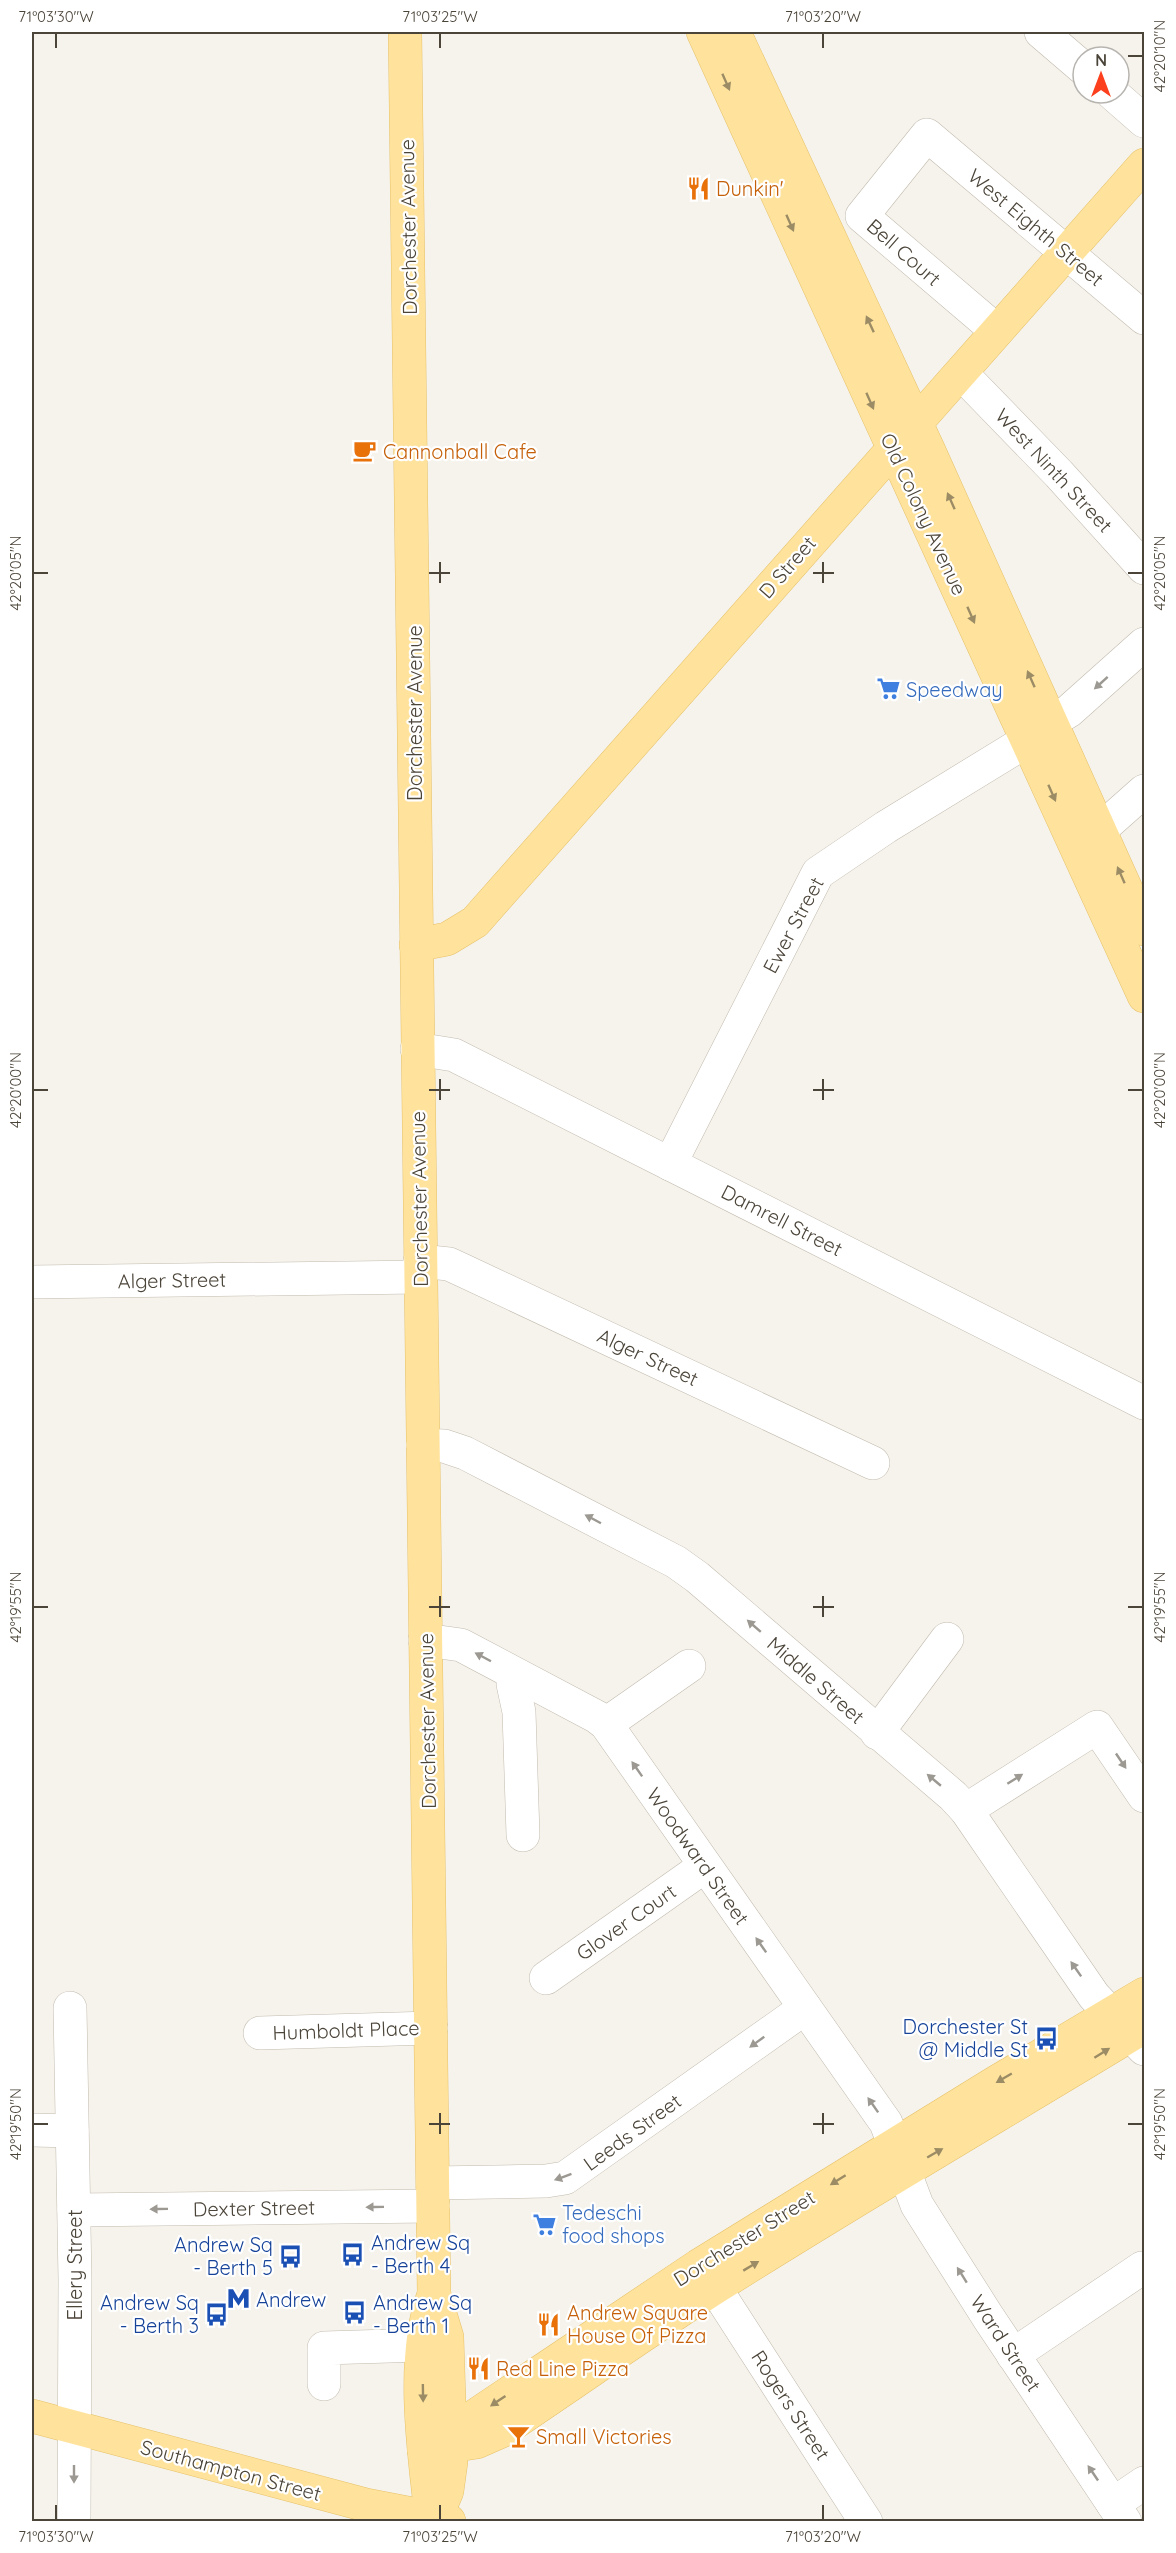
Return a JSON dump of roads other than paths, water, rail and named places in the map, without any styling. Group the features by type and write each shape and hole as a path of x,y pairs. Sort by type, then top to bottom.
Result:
{"main road":[{"name":"Dorchester Avenue","path":"405,32 434,2294 447,2337 442,2443"},
{"name":"Old Colony Avenue","path":"703,32 893,450 935,535 1039,731 1100,830 1144,929"},
{"name":"Old Colony Avenue","path":"735,32 916,424 1039,731 1137,958 1144,996"},
{"name":"D Street","path":"416,945 447,939 475,922 1144,165"},
{"name":"Dorchester Street","path":"442,2443 678,2279 898,2158 1021,2103 1131,2030 1144,1994"},
{"name":"Dorchester Street","path":"442,2443 477,2442 502,2431 715,2288 898,2158"},
{"name":"Dorchester Avenue","path":"434,2294 426,2314 423,2345 442,2443 447,2491 436,2521"},
{"name":"Southampton Street","path":"32,2416 366,2505 436,2521"}],"street":[{"path":"1041,32 1071,58"},
{"path":"1126,105 1144,121"},
{"name":"West Eighth Street","path":"927,135 1144,318"},
{"name":"Bell Court","path":"927,135 862,216 997,331"},
{"name":"West Ninth Street","path":"961,373 1059,474 1144,568"},
{"name":"Ewer Street","path":"670,1164 818,873 1069,711 1144,644"},
{"path":"1100,830 1144,791"},
{"name":"Damrell Street","path":"417,1049 454,1055 1144,1403"},
{"name":"Alger Street","path":"32,1282 420,1269 449,1264 873,1463"},
{"name":"Middle Street","path":"423,1445 444,1446 465,1453 687,1569 953,1796 966,1810 1094,1996 1131,2030"},
{"name":"Woodward Street","path":"425,1640 455,1643 597,1717 606,1724 886,2123 898,2158"},
{"path":"877,1732 946,1640"},
{"path":"606,1724 689,1666"},
{"path":"516,1675 513,1684 519,1712 523,1835"},
{"path":"966,1810 1097,1727 1144,1796"},
{"name":"Glover Court","path":"546,1978 705,1866"},
{"name":"Ellery Street","path":"70,2008 74,2210 74,2522"},
{"name":"Leeds Street","path":"433,2195 565,2178 805,2008"},
{"name":"Humboldt Place","path":"260,2033 431,2028"},
{"path":"32,2130 72,2131"},
{"name":"Ward Street","path":"898,2158 917,2205 1013,2355 1119,2513"},
{"name":"Dexter Street","path":"74,2210 433,2195"},
{"path":"1013,2355 1142,2268"},
{"name":"Rogers Street","path":"715,2288 866,2522"},
{"path":"324,2384 324,2348 423,2345"},
{"path":"1119,2513 1144,2483"}],"place":[{"name":"Dunkin'","path":"698,188"},
{"name":"Cannonball Cafe","path":"365,451"},
{"name":"Speedway","path":"888,689"},
{"name":"Dorchester St @ Middle St","path":"1046,2038"},
{"name":"Tedeschi food shops","path":"544,2224"},
{"name":"Andrew Sq - Berth 4","path":"353,2254"},
{"name":"Andrew Sq - Berth 5","path":"291,2256"},
{"name":"Andrew","path":"238,2299"},
{"name":"Andrew Sq - Berth 1","path":"355,2313"},
{"name":"Andrew Sq - Berth 3","path":"217,2314"},
{"name":"Andrew Square House Of Pizza","path":"549,2324"},
{"name":"Red Line Pizza","path":"478,2368"},
{"name":"Small Victories","path":"518,2436"}]}
